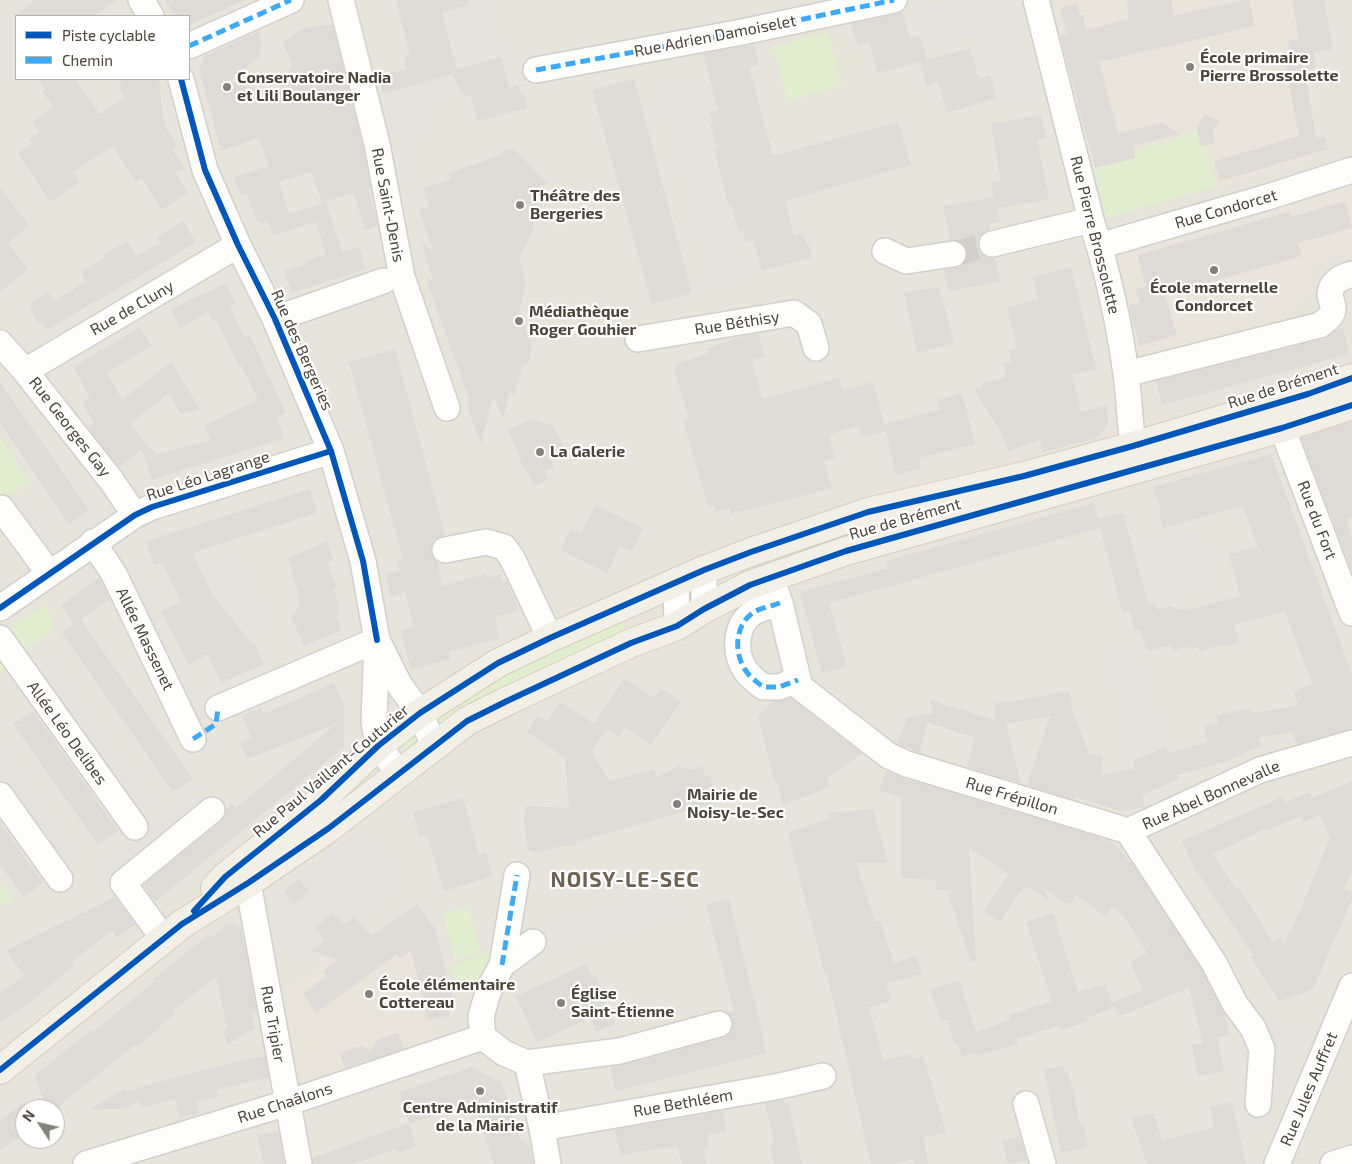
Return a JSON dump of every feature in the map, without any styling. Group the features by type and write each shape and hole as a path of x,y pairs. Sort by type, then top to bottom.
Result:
{"main road":[{"name":"Rue de Brément","path":"677,626 704,609 750,585 775,590 846,551 1144,455 1352,378"},
{"name":"Rue de Brément","path":"676,582 751,552 868,512 1024,476 1282,428 1352,405"},
{"name":"Rue Paul Vaillant-Couturier","path":"173,931 225,877 322,800 378,746 420,713 498,663 676,582"},
{"name":"Rue Paul Vaillant-Couturier","path":"0,1070 173,931 329,828 466,721 632,642 677,626"}],"street":[{"path":"141,0 150,15"},
{"path":"190,46 291,0"},
{"name":"Rue Saint-Denis","path":"341,0 377,144 402,277 446,408"},
{"name":"Rue Adrien Damoiselet","path":"536,70 742,32 894,0"},
{"name":"Rue Pierre Brossolette","path":"1037,1 1091,220 1100,246 1144,455"},
{"name":"Rue des Bergeries","path":"181,80 205,170 238,245 275,319 331,451 363,561 377,640 374,722 378,746 399,773"},
{"name":"Rue Condorcet","path":"1100,246 1271,196 1352,170"},
{"path":"992,244 1091,220"},
{"name":"Rue de Cluny","path":"9,357 238,245"},
{"path":"885,251 906,261 953,254"},
{"path":"1126,374 1320,325 1329,318 1333,310 1330,293 1334,283 1339,278 1352,274"},
{"path":"275,319 382,281"},
{"name":"Rue Béthisy","path":"638,339 794,313 808,324 816,348"},
{"name":"Rue Georges Gay","path":"9,357 111,480 135,515"},
{"name":"Rue du Fort","path":"1282,428 1352,613"},
{"name":"Rue Léo Lagrange","path":"0,608 93,542 135,515 331,451"},
{"path":"1,508 49,573"},
{"name":"Allée Massenet","path":"93,542 114,574 193,739"},
{"path":"445,550 486,542 504,547 512,558 550,638"},
{"path":"704,570 704,609"},
{"path":"676,582 677,626"},
{"path":"775,590 742,625 738,640 739,656 746,670 763,687 779,687 798,680"},
{"name":"Rue Frépillon","path":"775,590 800,687 889,756 908,764 1128,831"},
{"name":"Allée Léo Delibes","path":"0,638 135,827"},
{"path":"218,708 377,640"},
{"name":"Rue des Bergeries","path":"377,640 400,686 420,713 434,746"},
{"name":"Rue Abel Bonnevalle","path":"1128,831 1260,770 1352,744"},
{"path":"0,795 60,879"},
{"path":"322,800 322,817 329,828"},
{"path":"173,931 122,883 212,810"},
{"path":"1128,831 1214,963 1236,1004 1253,1028 1262,1049 1258,1104"},
{"path":"517,875 502,965 490,989 480,1016 483,1037 504,1053 526,1063 620,1051 719,1024"},
{"name":"Rue Tripier","path":"248,883 299,1164"},
{"path":"502,965 533,942"},
{"name":"Rue Jules Auffret","path":"1277,1164 1352,986"},
{"name":"Rue Chaâlons","path":"88,1164 287,1103 483,1037"},
{"path":"526,1063 542,1128 548,1164"},
{"name":"Rue Bethléem","path":"542,1128 780,1086 823,1076"},
{"path":"1026,1104 1043,1164"},
{"path":"1333,1164 1352,1158"}],"shaded area":[{"path":"0,0 1352,0 1352,1164 0,1164"},
{"path":"452,0 485,0 499,51 459,62 446,18 454,14"},
{"path":"948,0 1014,0 1036,96 1007,102 999,66 985,65 978,35 929,46 920,6"},
{"name":"École primaire Pierre Brossolette","path":"1073,0 1304,0 1319,156 1217,186 1198,130 1093,168 1054,4"},
{"path":"446,73 450,95 416,105 420,129 392,135 383,95"},
{"path":"690,82 741,276 716,284 664,88"},
{"path":"402,138 414,174 396,179 384,144"},
{"name":"École maternelle Condorcet","path":"1352,187 1352,250 1304,264 1310,284 1286,324 1137,361 1118,276 1123,274 1121,266 1128,253"},
{"path":"21,495 54,543 39,553 7,505"},
{"path":"1197,529 1212,585 1156,602 1142,545"},
{"path":"235,557 267,627 256,634 219,599 203,571"},
{"path":"134,565 217,746 203,752 119,571"},
{"path":"1131,648 1163,744 1132,762 1113,653"},
{"path":"51,661 150,803 136,813 37,671"},
{"path":"0,747 76,857 61,867 0,779"},
{"path":"202,789 210,800 111,878 102,868"},
{"path":"359,828 402,878 346,927 334,913 316,930 325,941 302,961 270,924 280,916 270,904"},
{"path":"669,889 676,914 562,949 555,923"},
{"name":"École élémentaire Cottereau","path":"417,904 436,930 454,1004 448,1016 428,1023 435,1035 433,1040 309,1082 296,1074 282,1000 289,987 353,950"},
{"path":"1264,1021 1290,1025 1307,1034 1267,1125 1258,1127 1254,1124 1241,1036"},
{"path":"613,1130 621,1164 563,1164 558,1143"}],"green space":[{"path":"828,32 842,85 788,101 773,47"},
{"path":"1198,130 1217,186 1107,218 1093,168"},
{"path":"0,437 29,482 0,501"},
{"path":"45,604 52,622 50,633 0,671 0,636"},
{"path":"620,615 627,633 440,726 436,724 434,711"},
{"path":"413,727 417,738 414,746 405,749 394,743"},
{"path":"372,770 378,776 351,794 351,786"},
{"path":"0,881 13,900 0,905"},
{"path":"468,907 480,953 455,960 443,914"},
{"path":"492,951 470,991 458,992 452,965"}],"building":[{"path":"35,0 116,0 96,15 15,15"},
{"path":"165,0 245,0 190,25 190,15 175,15"},
{"path":"396,0 469,0 469,5 442,12 457,69 501,57 509,87 519,85 527,108 478,121 470,95 464,97 452,74 383,94 378,76 406,69 404,58 410,56"},
{"path":"1127,0 1171,0 1174,16 1249,0 1255,26 1099,62 1118,133 1163,123 1180,134 1133,146 1135,158 1095,168 1060,35 1067,34 1060,8 1077,4 1080,15 1083,15 1086,30 1129,19"},
{"path":"1292,0 1324,0 1333,49 1314,52 1316,68 1305,70 1316,138 1325,136 1328,149 1220,181 1214,161 1299,136 1285,62 1292,61 1288,41 1299,39"},
{"path":"902,12 910,38 920,36 927,60 970,48 979,79 990,76 997,98 947,113 938,82 926,86 920,62 878,73 869,42 858,46 851,24"},
{"path":"332,24 363,147 371,188 368,188 378,226 365,230 354,193 322,202 311,172 279,182 289,214 326,202 342,252 359,247 366,269 292,293 284,271 306,264 305,261 326,254 316,222 273,235 268,221 261,224 257,222 247,193 241,195 234,177 269,166 259,138 221,151 199,68 205,56 259,31 261,47 259,57 229,81 267,92 281,88 292,63 283,44 295,33 308,27"},
{"path":"754,44 759,64 749,67 773,156 898,122 911,165 785,201 794,236 803,233 812,257 762,271 753,239 745,242 743,231 739,232 731,206 729,206 714,148 717,147 710,123 713,123 709,112 718,110 703,54"},
{"path":"634,79 692,293 652,304 592,90"},
{"path":"39,80 76,80 100,114 125,97 118,87 122,85 120,80 159,80 163,117 166,123 164,125 177,146 172,149 184,168 176,173 188,193 161,210 142,178 136,182 113,146 73,172 80,182 50,202 18,153 33,143 29,139 39,132 32,122 53,107 42,91 45,89"},
{"path":"1205,114 1219,121 1213,131 1215,143 1201,146 1197,128"},
{"path":"1041,115 1046,138 1037,140 1049,199 997,209 1000,222 989,224 990,230 982,234 978,240 978,247 982,254 988,258 995,258 1000,282 949,291 944,270 962,266 966,260 967,252 965,245 959,241 950,240 943,206 994,197 991,183 1001,181 991,124"},
{"path":"511,149 517,152 548,184 537,187 542,208 535,209 532,233 519,259 526,281 519,312 532,346 528,364 522,366 515,394 509,393 503,419 493,396 481,444 466,403 470,401 427,282 433,280 422,244 433,250 419,210 429,207 423,188 451,179 449,173 501,155 504,151"},
{"path":"0,188 29,225 8,243 28,269 0,292"},
{"path":"1345,201 1352,228 1298,243 1302,256 1165,295 1177,335 1139,346 1129,305 1140,302 1136,289 1146,286 1137,255 1289,212 1291,217"},
{"path":"183,221 196,243 47,330 42,322 39,323 30,308 32,306 30,303 48,292 54,301 86,282 81,272 105,258 103,255 127,241 136,256 160,243 157,237"},
{"path":"1071,267 1096,369 1072,374 1081,412 1107,405 1108,423 1098,438 1042,452 1040,440 1008,451 1001,432 974,390 982,388 981,384 1006,377 1003,363 1011,362 1009,351 1017,349 1007,307 1038,300 1033,277"},
{"path":"226,283 236,304 230,306 244,337 250,335 286,413 277,417 284,438 152,480 142,449 119,467 88,428 94,423 82,402 90,397 73,367 140,327 151,346 107,373 122,400 171,362 200,409 181,414 169,393 130,424 156,455 210,440 205,425 258,400 216,319 213,321 207,312 180,329 171,309"},
{"path":"939,287 954,343 917,353 904,292"},
{"path":"1343,328 1349,354 1162,405 1156,381 1324,339"},
{"path":"758,334 765,357 752,360 762,399 839,378 843,390 873,382 884,424 940,409 938,400 962,393 975,444 919,458 921,468 896,475 886,431 861,437 859,425 829,435 835,458 824,461 832,488 731,514 730,508 715,512 714,505 708,506 698,472 683,420 689,418 674,370 678,363 708,354 707,348 740,337"},
{"path":"395,349 445,535 433,540 431,552 437,561 442,586 486,574 487,578 501,574 502,582 507,581 519,610 495,617 499,638 449,652 450,659 411,670 401,631 414,627 405,592 391,597 385,574 400,570 397,560 403,559 349,362"},
{"path":"0,382 89,510 69,524 0,423"},
{"name":"La Galerie","path":"532,419 553,426 566,450 550,458 554,467 545,471 549,479 534,486 526,469 524,469 508,430"},
{"path":"1352,421 1352,517 1346,520 1352,537 1352,572 1301,438"},
{"path":"1271,454 1352,675 1352,729 1297,744 1292,732 1259,738 1261,747 1244,752 1244,754 1231,758 1231,760 1177,775 1179,779 1142,795 1145,807 1122,811 1075,797 1074,800 1027,785 1050,716 1006,724 1021,783 967,767 975,738 927,722 920,753 897,744 907,718 934,713 930,700 995,720 995,703 1069,691 1073,712 1089,754 1103,756 1101,775 1135,769 1133,761 1166,747 1168,753 1208,742 1204,727 1218,723 1216,716 1244,709 1245,711 1251,710 1252,713 1298,706 1294,691 1312,684 1285,612 1234,625 1239,643 1225,647 1224,645 1216,646 1199,651 1199,648 1188,648 1188,646 1173,651 1171,645 1148,651 1139,630 1135,631 1130,611 1124,612 1122,610 1100,528 829,603 847,666 822,673 800,592 888,568 886,561 1094,503 1098,519 1123,513 1148,603 1155,602 1157,610 1170,606 1178,610 1186,608 1187,610 1240,596 1229,554 1258,547 1243,506 1163,528 1159,513 1161,506 1158,504 1159,499 1156,498 1153,487"},
{"path":"310,489 317,513 192,553 212,594 253,645 255,644 264,664 221,683 208,654 189,665 161,612 181,601 162,563 154,565 146,541"},
{"path":"595,505 643,528 632,551 620,546 607,573 560,550 571,528 581,533"},
{"path":"327,541 333,559 327,562 337,587 333,589 340,606 337,607 340,614 336,616 342,630 304,646 291,616 295,614 300,602 297,595 299,594 290,573 293,571 288,558"},
{"path":"99,578 110,599 81,620 193,779 173,792 62,633 74,624 61,605"},
{"path":"625,678 654,698 661,688 681,702 651,745 625,727 619,737 607,729 592,751 609,781 654,770 656,777 679,766 690,770 703,766 705,776 710,775 717,802 576,842 576,844 532,852 528,849 527,844 524,820 526,806 569,808 565,758 527,732 538,716 547,722 561,702 594,724"},
{"path":"334,683 344,705 344,747 155,902 143,885 221,821 225,816 226,808 232,804 236,808 336,724 247,759 240,743 251,738 242,716 261,708 263,714"},
{"path":"791,698 862,753 826,778 830,787 783,805 758,717 773,701"},
{"path":"33,711 118,831 98,845 13,724"},
{"path":"886,771 903,778 1096,836 1115,845 1133,865 1202,970 1224,1014 1230,1035 1217,1037 1224,1071 1198,1076 1192,1045 1203,1043 1189,988 1120,1016 1113,1006 1113,1008 1088,1017 1089,1021 1060,1030 1058,1026 1016,1039 1018,1044 977,1056 976,1052 962,1056 957,1042 954,1043 947,1020 941,1021 930,990 959,980 976,1032 1010,1020 1009,1015 1052,1001 1026,922 1053,913 1078,992 1106,984 1111,1003 1143,990 1130,962 1147,953 1126,919 1113,906 1105,916 1076,895 1069,906 1045,889 1048,900 1026,886 1018,896 1018,894 1000,922 984,911 1009,874 969,848 976,961 971,962 948,894 955,891 936,890 936,880 901,878 901,798 879,790"},
{"path":"1352,781 1352,871 1344,889 1352,892 1352,900 1314,987 1310,991 1279,1001 1250,956 1253,955 1194,867 1182,841 1282,797 1284,803 1310,792 1313,798","holes":["1320,815 1330,838 1292,929 1282,948 1282,936 1273,942 1239,888 1236,890 1213,854 1265,829 1266,831 1300,816 1303,823"]},
{"path":"463,798 479,855 486,853 493,876 444,891 427,835 420,837 413,812"},
{"path":"873,809 888,863 856,863 875,921 880,920 894,963 916,956 922,974 886,983 891,1001 869,1007 883,1060 911,1054 912,1059 923,1056 946,1132 924,1138 928,1164 914,1164 913,1159 893,1164 871,1164 827,974 825,975 789,838 789,832 829,819 827,813"},
{"path":"0,823 43,883 23,897 0,864"},
{"path":"299,879 309,891 294,904 284,891"},
{"path":"115,897 136,924 117,938 112,930 72,962 74,965 37,997 0,1023 0,993 24,976 6,950"},
{"path":"729,899 763,1034 766,1053 616,1091 610,1067 624,1065 723,1038 730,1034 733,1021 728,1012 734,1011 706,905"},
{"path":"417,904 436,930 454,1004 448,1016 428,1020 411,950 400,958 397,954 316,1013 303,994 327,976 323,971 338,960 312,951 325,940 315,928 333,912 344,925 354,917 372,936"},
{"path":"227,924 235,924 241,927 257,1011 252,1013 255,1028 227,1045 224,1030 227,1028 216,976 173,1011 175,1014 136,1048 135,1045 65,1101 65,1099 43,1099 34,1076 91,1030 93,1032 154,982 152,980 208,935 211,938"},
{"name":"Église Saint-Étienne","path":"586,964 592,977 596,976 605,995 602,996 615,1024 597,1032 590,1018 537,1042 516,996"},
{"path":"398,1033 404,1049 345,1068 340,1053 361,1046 371,1051 377,1040"},
{"path":"265,1056 269,1077 216,1090 218,1096 196,1102 199,1113 180,1118 175,1099 142,1108 140,1101 124,1109 91,1109 125,1088 127,1091 210,1068"},
{"path":"1064,1066 1065,1073 1068,1073 1073,1088 1080,1124 1083,1123 1088,1147 1061,1153 1044,1069"},
{"path":"472,1067 502,1083 521,1140 528,1145 533,1164 494,1164 477,1115 461,1106 409,1124 416,1146 398,1153 396,1149 353,1164 313,1164 312,1158 409,1123 399,1092"},
{"path":"782,1100 789,1105 802,1164 774,1164 770,1144 774,1143 765,1103"},
{"path":"1232,1102 1246,1164 1147,1164 1131,1118 1154,1113 1162,1140 1214,1127 1210,1107"},
{"path":"15,1109 15,1139 0,1150 0,1121"},
{"path":"723,1111 726,1132 707,1135 709,1148 704,1149 706,1164 682,1164 677,1146 621,1155 614,1130"},
{"path":"278,1131 284,1164 264,1164 257,1135"},
{"path":"1020,1136 1027,1160 1008,1164 1002,1140"}],"tunnel":[{"path":"953,254 992,244"}],"marked path":[{"path":"190,46 291,0"},
{"path":"536,70 742,32 894,0"},
{"path":"780,603 754,612 748,617 743,624 738,639 739,656 748,673 763,687 779,687 798,680"},
{"path":"193,739 216,724 218,708"},
{"path":"502,965 517,875"}],"cycle path":[{"path":"181,80 205,170 238,245 275,319 331,451 363,561 377,640"},
{"path":"194,911 225,877 321,800 378,746 420,713 498,663 550,638 704,570 868,512 1024,476 1133,446 1308,394 1352,378"},
{"path":"0,1070 182,924 248,883 329,828 467,721 507,701 631,643 677,626 704,609 750,585 846,551 1282,428 1352,405"},
{"path":"0,608 135,515 152,507 331,451"}],"place":[{"name":"École primaire Pierre Brossolette","path":"1190,67"},
{"name":"Conservatoire Nadia et Lili Boulanger","path":"227,87"},
{"name":"Théâtre des Bergeries","path":"520,205"},
{"name":"École maternelle Condorcet","path":"1214,270"},
{"name":"Médiathèque Roger Gouhier","path":"519,321"},
{"name":"La Galerie","path":"540,452"},
{"name":"Mairie de Noisy-le-Sec","path":"677,804"},
{"name":"École élémentaire Cottereau","path":"369,994"},
{"name":"Église Saint-Étienne","path":"561,1003"},
{"name":"Centre Administratif de la Mairie","path":"480,1091"}],"district":[{"name":"NOISY-LE-SEC","path":"625,880"}]}
